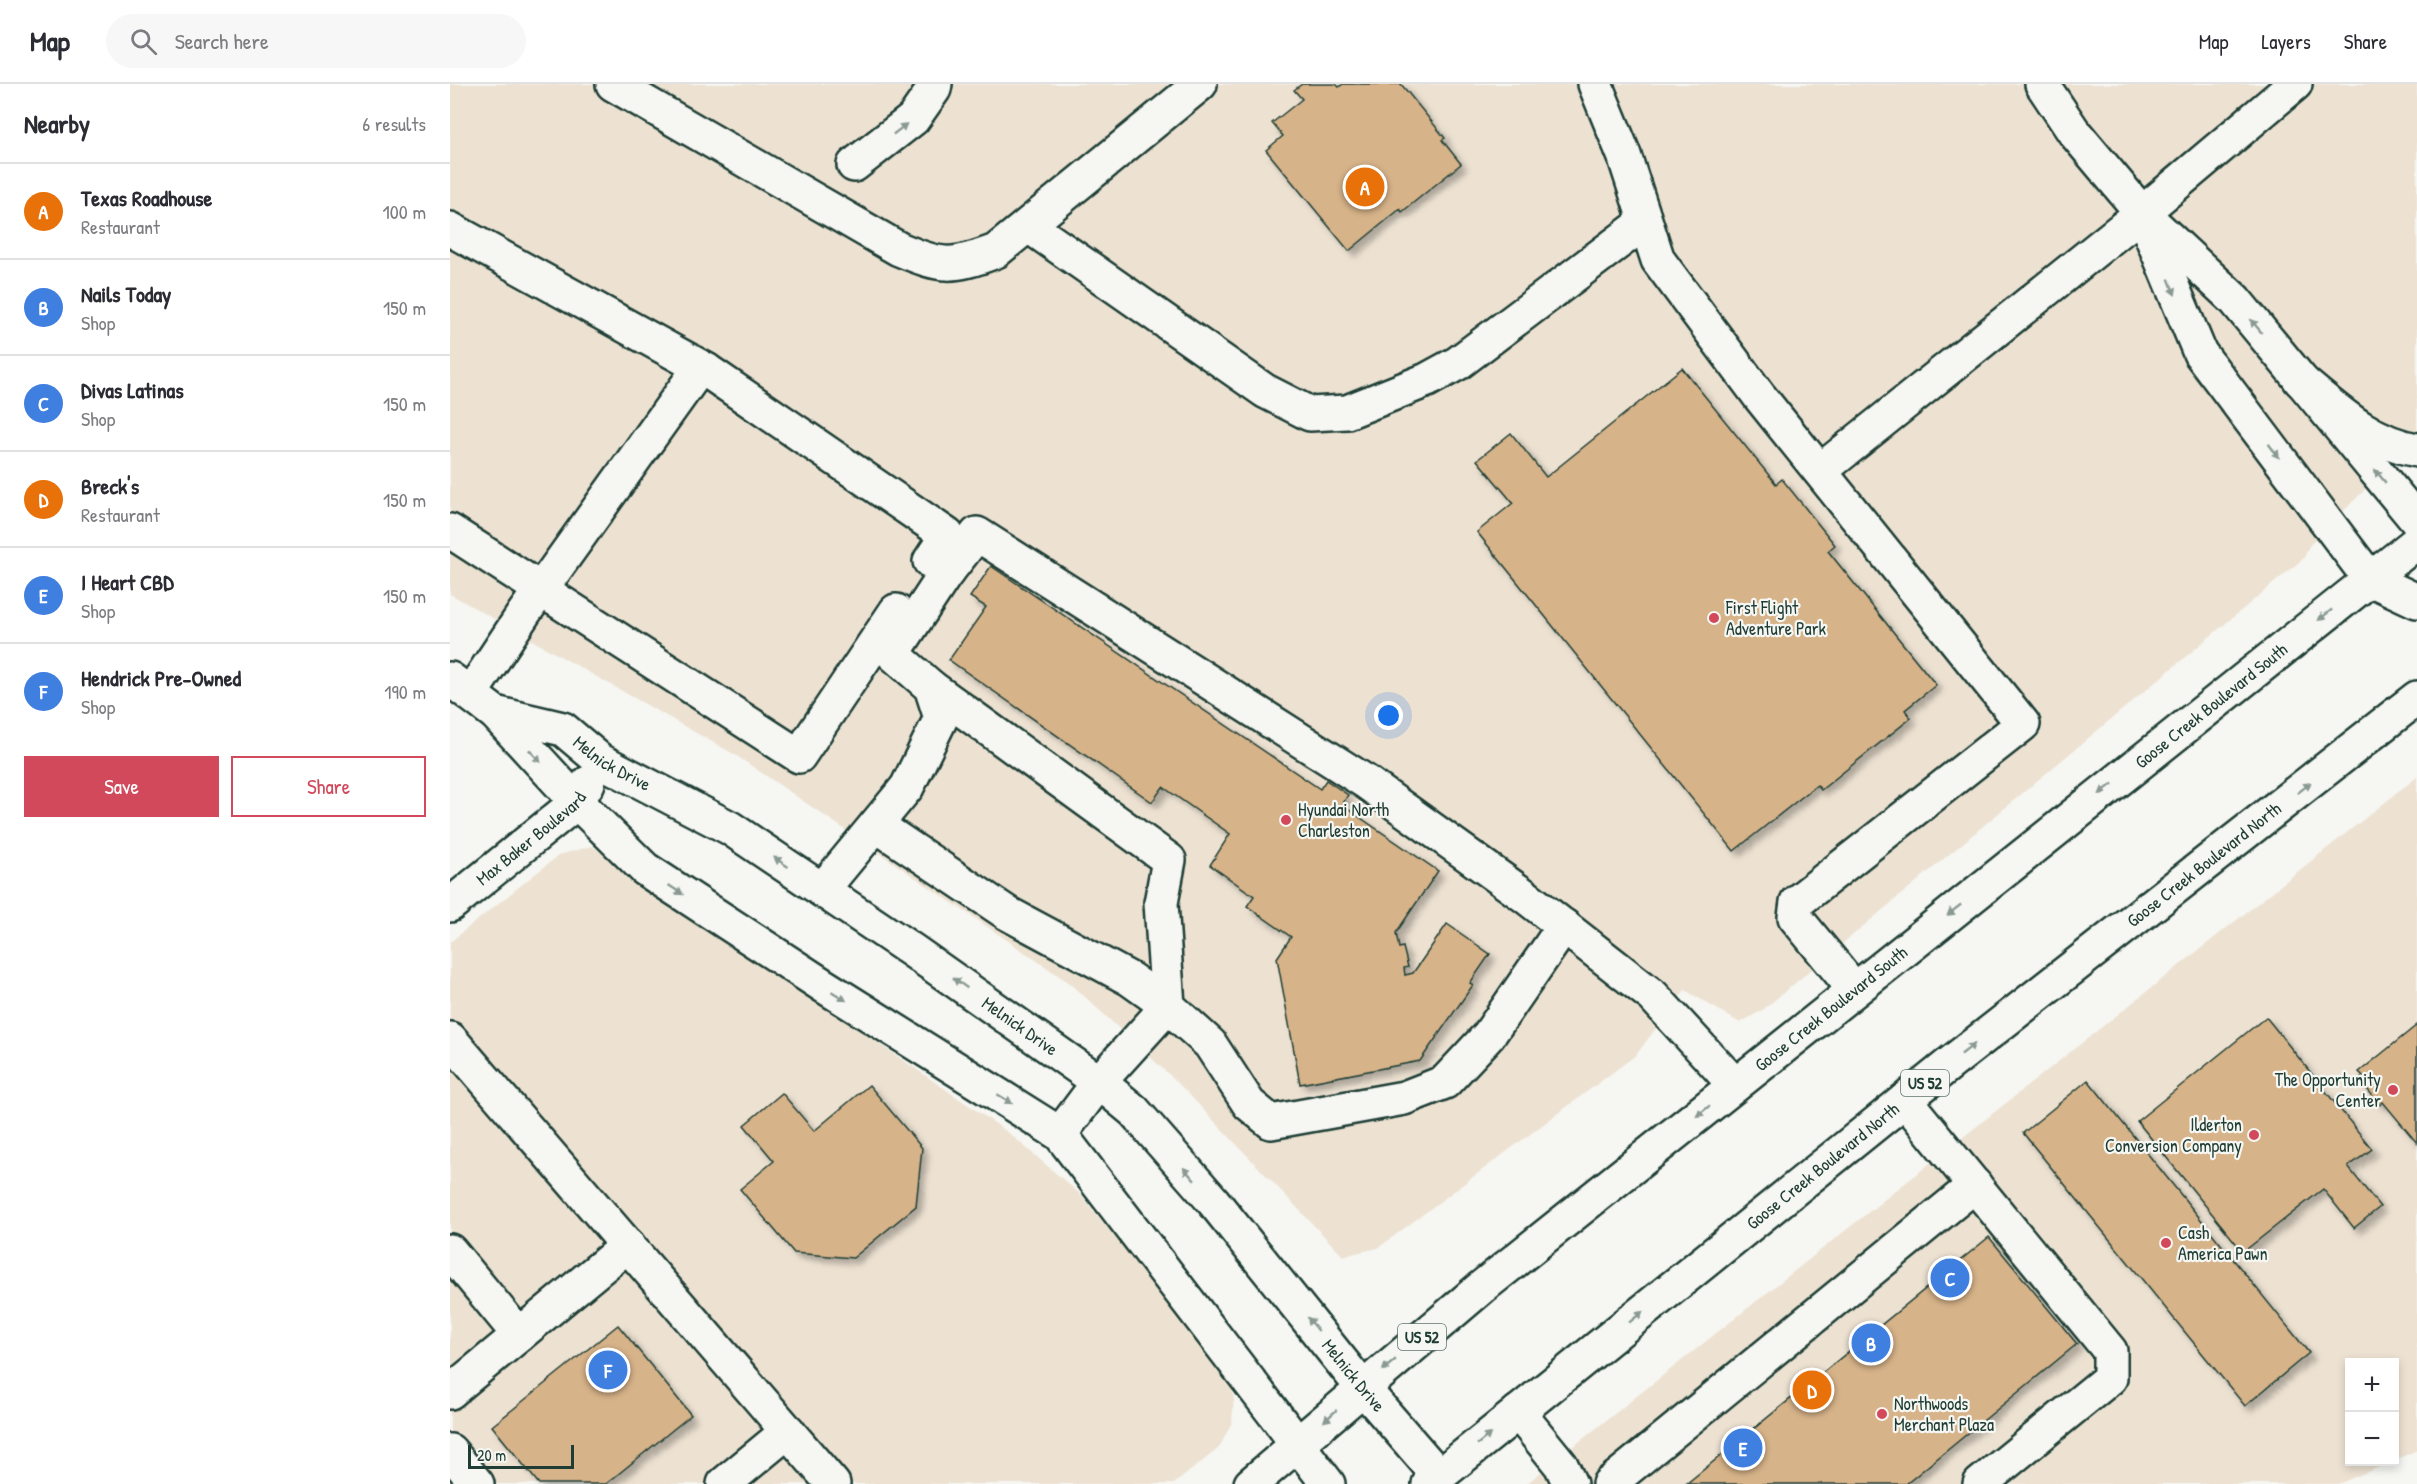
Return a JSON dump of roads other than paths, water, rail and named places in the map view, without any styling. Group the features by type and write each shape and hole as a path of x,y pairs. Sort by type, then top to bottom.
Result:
{"main road":[{"path":"613,84 899,249 935,263 966,262 996,251 1200,84"},
{"path":"854,165 913,119 934,89 935,84"},
{"path":"1595,84 1624,155 1658,260 1820,471 2023,724 1797,902 1795,918 1854,989"},
{"path":"2042,84 2074,132 2142,213 2235,300 2417,521"},
{"path":"1820,471 2142,213 2295,84"},
{"path":"2142,213 2200,353 2370,579 2417,601"},
{"path":"1029,226 1265,391 1310,414 1347,412 1427,380 1458,363 1645,222"},
{"path":"450,229 706,370 947,535 937,568 893,654 931,687 1169,860 1161,903 1168,1006 1099,1082 1060,1134"},
{"path":"706,370 696,373 466,696 645,869 824,986 1060,1134 1328,1484"},
{"path":"2300,380 2374,438 2395,447 2417,450"},
{"path":"450,531 799,756 937,568 977,534 1366,782 1564,926 1653,996 1735,1085"},
{"name":"Goose Creek Boulevard South","path":"1251,1484 1362,1387 1735,1085 2417,542"},
{"path":"822,890 907,787 941,718 931,687"},
{"name":"Melnick Drive","path":"466,696 563,729 601,761 730,828 1099,1082 1134,1111 1213,1201 1434,1480"},
{"name":"Goose Creek Boulevard North","path":"1434,1480 1905,1100 2417,698"},
{"name":"Max Baker Boulevard","path":"450,906 576,802 601,761"},
{"path":"876,825 1007,913 1131,979 1168,1006 1210,1044 1248,1104 1271,1122 1404,1098 1445,1082 1489,1035 1564,926"},
{"path":"450,1039 833,1484"},
{"path":"1905,1100 2110,1351 2110,1378 1980,1484"},
{"path":"1608,1484 1975,1185"},
{"path":"450,1392 628,1245"},
{"path":"450,1251 519,1335"},
{"path":"1518,1412 1561,1465 1570,1484"},
{"path":"724,1484 788,1431"},
{"path":"450,1451 477,1484"}],"place":[{"name":"Texas Roadhouse","path":"1365,187"},
{"name":"First Flight Adventure Park","path":"1714,618"},
{"name":"Hyundai North Charleston","path":"1286,820"},
{"name":"The Opportunity Center","path":"2393,1090"},
{"name":"Ilderton Conversion Company","path":"2254,1135"},
{"name":"Cash America Pawn","path":"2166,1243"},
{"name":"Divas Latinas","path":"1950,1278"},
{"name":"Nails Today","path":"1871,1343"},
{"name":"Hendrick Pre-Owned","path":"608,1370"},
{"name":"Breck's","path":"1812,1390"},
{"name":"Northwoods Merchant Plaza","path":"1882,1414"},
{"name":"I Heart CBD","path":"1743,1448"}]}
